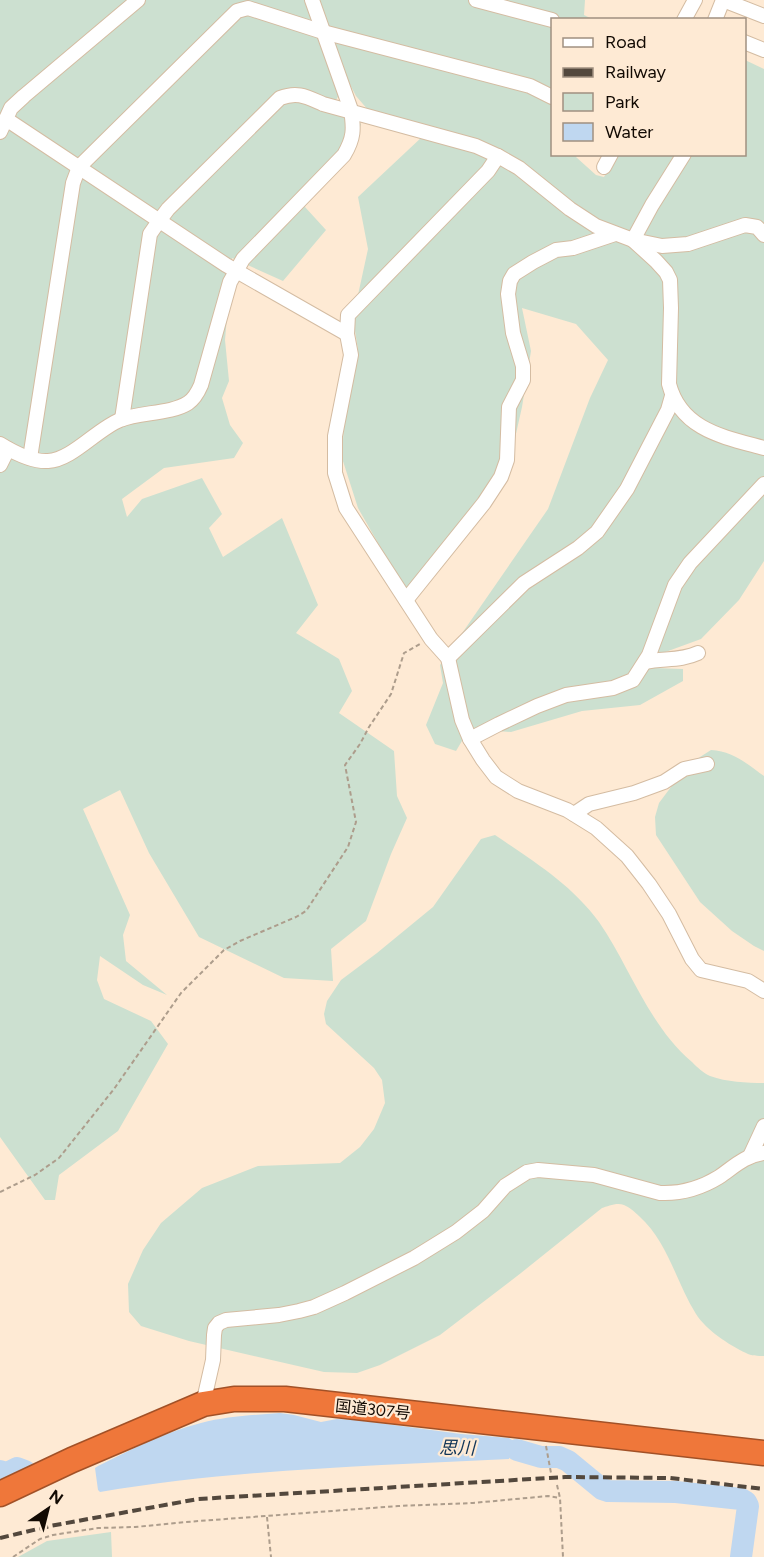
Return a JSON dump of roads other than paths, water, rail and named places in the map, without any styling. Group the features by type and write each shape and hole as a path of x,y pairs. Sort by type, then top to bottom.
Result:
{"highway":[{"name":"国道307号","path":"0,1494 202,1404 234,1399 285,1399 764,1453"}],"street":[{"path":"138,0 11,108 3,125 79,167 236,270 347,334"},
{"path":"0,465 4,446 30,458 46,461 60,459 112,423 176,408 187,404 196,396 230,282 236,270 266,234 344,155 350,144 354,128 351,110 312,0"},
{"path":"476,0 551,20"},
{"path":"685,18 695,0"},
{"path":"716,18 723,0 764,16"},
{"path":"30,458 73,183 79,167 237,10 248,8 323,32 530,86 551,96"},
{"path":"746,43 764,50"},
{"path":"122,419 150,234 168,209 280,98 290,94 303,95 323,104 476,146 519,168 596,226 633,240 662,246 688,244 745,225 757,227 764,235"},
{"path":"498,156 488,171 348,315 347,334 351,355 335,436 335,473 346,508 431,639 448,658 462,720 470,739 496,777 518,791 567,810 596,828 627,856 649,884 669,914 692,959 701,970 748,981 764,992"},
{"path":"633,240 683,156"},
{"path":"406,600 484,503 501,477 507,460 509,407 523,380 523,366 513,333 508,294 510,281 514,274 556,250 573,248 615,234"},
{"path":"633,240 656,261 670,280 669,384 672,396 684,412 701,428 720,436 764,448"},
{"path":"448,658 524,583 578,548 597,532 627,489 668,410 672,396"},
{"path":"470,739 499,723 566,695 613,688 633,680 649,655 675,585 690,563 764,484"},
{"path":"645,662 687,658 698,653"},
{"path":"574,814 589,804 634,793 664,782 684,769 707,764"},
{"path":"202,1404 213,1360 215,1328 219,1323 226,1320 299,1311 345,1293 414,1258 456,1232 483,1211 505,1186 527,1172 538,1170 594,1175 660,1192 692,1190 758,1154 764,1126"}],"water":[{"path":"280,1413 321,1422 337,1419 356,1420 509,1438 512,1440 512,1447 540,1451 541,1455 546,1455 547,1458 542,1459 512,1452 509,1459 253,1473 100,1492 98,1490 95,1468 162,1436 211,1421"}],"waterway":[{"name":"思川","path":"517,1450 541,1457 559,1457 568,1461 602,1489 608,1491 676,1492 741,1499 748,1506 741,1557"},
{"name":"思川","path":"0,1471 7,1473 17,1468 25,1471"}],"railway":[{"path":"0,1538 50,1526 198,1499 565,1477 670,1478 764,1489"}]}
